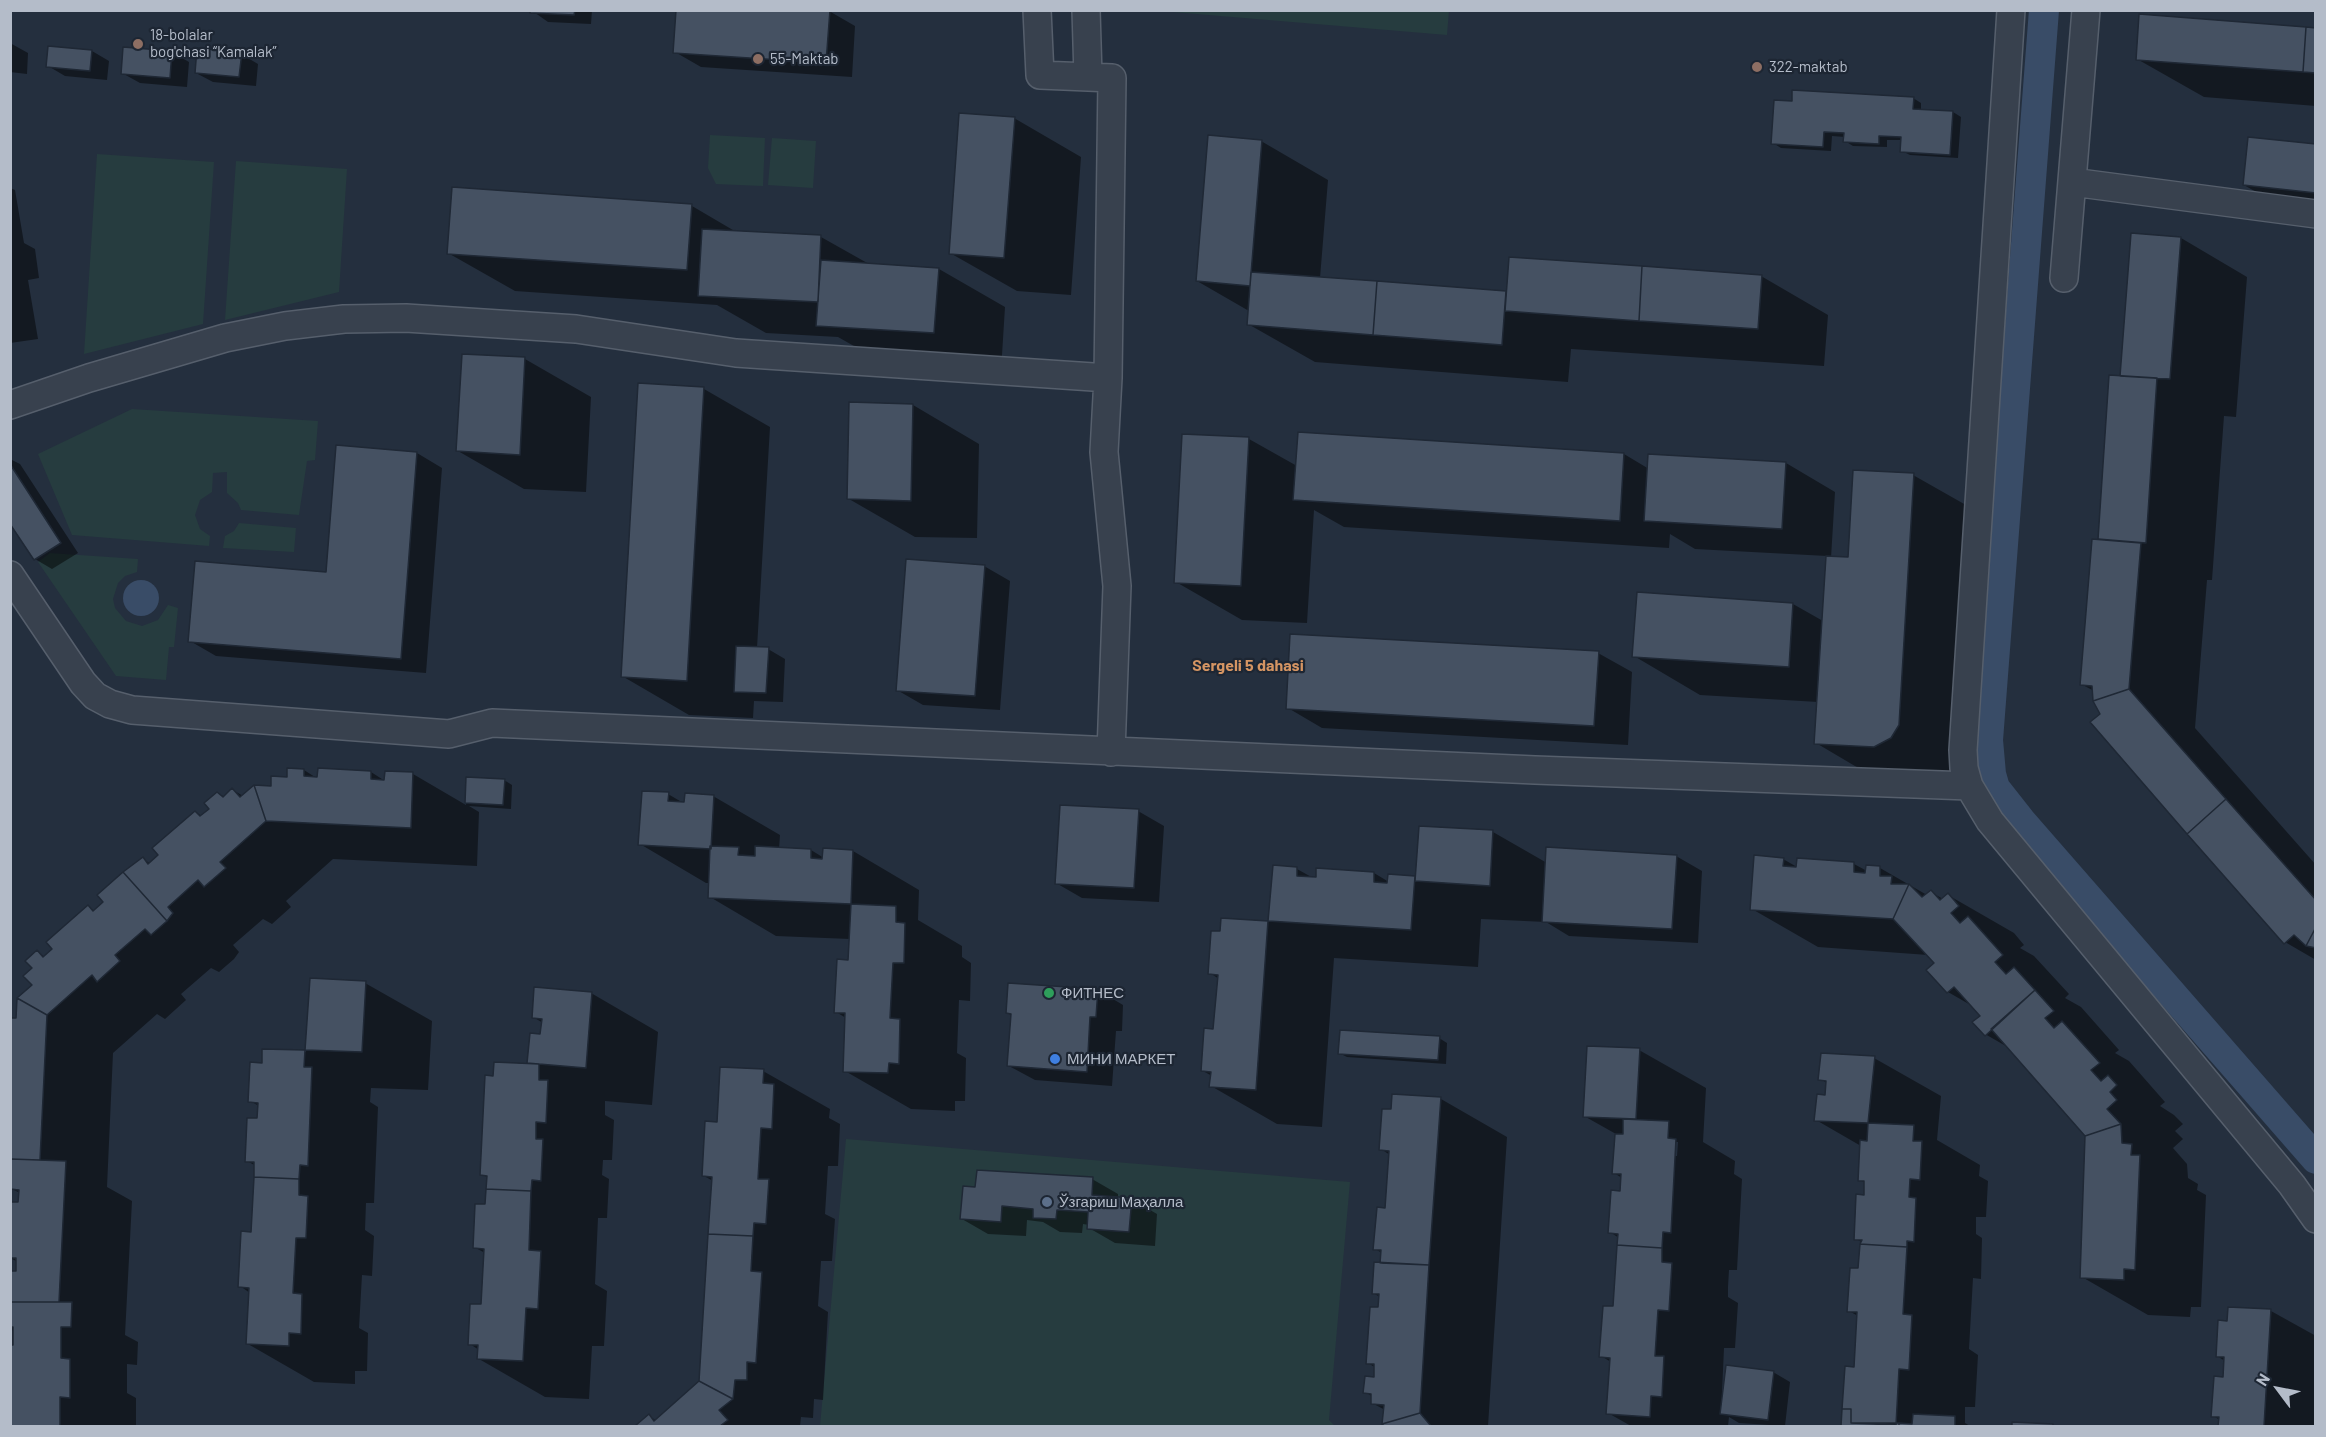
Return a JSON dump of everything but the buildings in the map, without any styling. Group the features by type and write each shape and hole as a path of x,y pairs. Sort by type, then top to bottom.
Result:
{"street":[{"path":"1037,10 1040,75 1112,78 1108,378 1104,452 1117,586 1110,752"},
{"path":"1086,10 1088,76"},
{"path":"2011,10 1964,768 1969,786 1990,821 2292,1185 2316,1219"},
{"path":"2064,278 2086,10"},
{"path":"2072,182 2316,214"},
{"path":"10,405 89,378 225,338 285,326 344,319 406,318 576,329 736,353 1108,378"},
{"path":"10,575 95,696 110,704 132,710 448,734 492,723 1110,752 1969,786"}],"green space":[{"path":"1149,10 1449,10 1449,11 1447,35"},
{"path":"710,135 765,138 763,186 716,184 708,168"},
{"path":"772,138 816,141 813,188 768,185"},
{"path":"97,154 214,162 203,324 84,354"},
{"path":"236,161 347,169 339,292 225,320"},
{"path":"132,409 318,421 315,460 307,461 299,515 241,510 238,503 227,493 227,472 213,473 212,492 200,500 195,515 200,529 210,536 209,546 72,535 38,454"},
{"path":"239,523 296,528 294,552 223,548 225,536 234,531"},
{"path":"50,553 138,559 137,572 125,576 118,583 113,599 115,608 126,621 142,626 158,620 168,605 178,608 174,647 169,647 166,680 116,676 38,562"},
{"path":"846,1139 1350,1182 1329,1420 1335,1426 820,1426"}],"water":[{"path":"141,580 154,585 159,598 154,611 141,616 128,611 123,598 128,585"}],"waterway":[{"path":"2044,10 1988,740 1991,774 1995,788 2021,821 2316,1159"}],"place":[{"name":"18-bolalar bog'chasi “Kamalak”","path":"138,44"},
{"name":"55-Maktab","path":"758,59"},
{"name":"322-maktab","path":"1757,67"},
{"name":"ФИТНЕС","path":"1049,993"},
{"name":"МИНИ МАРКЕТ","path":"1055,1059"},
{"name":"Ўзгариш Маҳалла","path":"1047,1202"}],"district":[{"name":"Sergeli 5 dahasi","path":"1248,666"}]}
